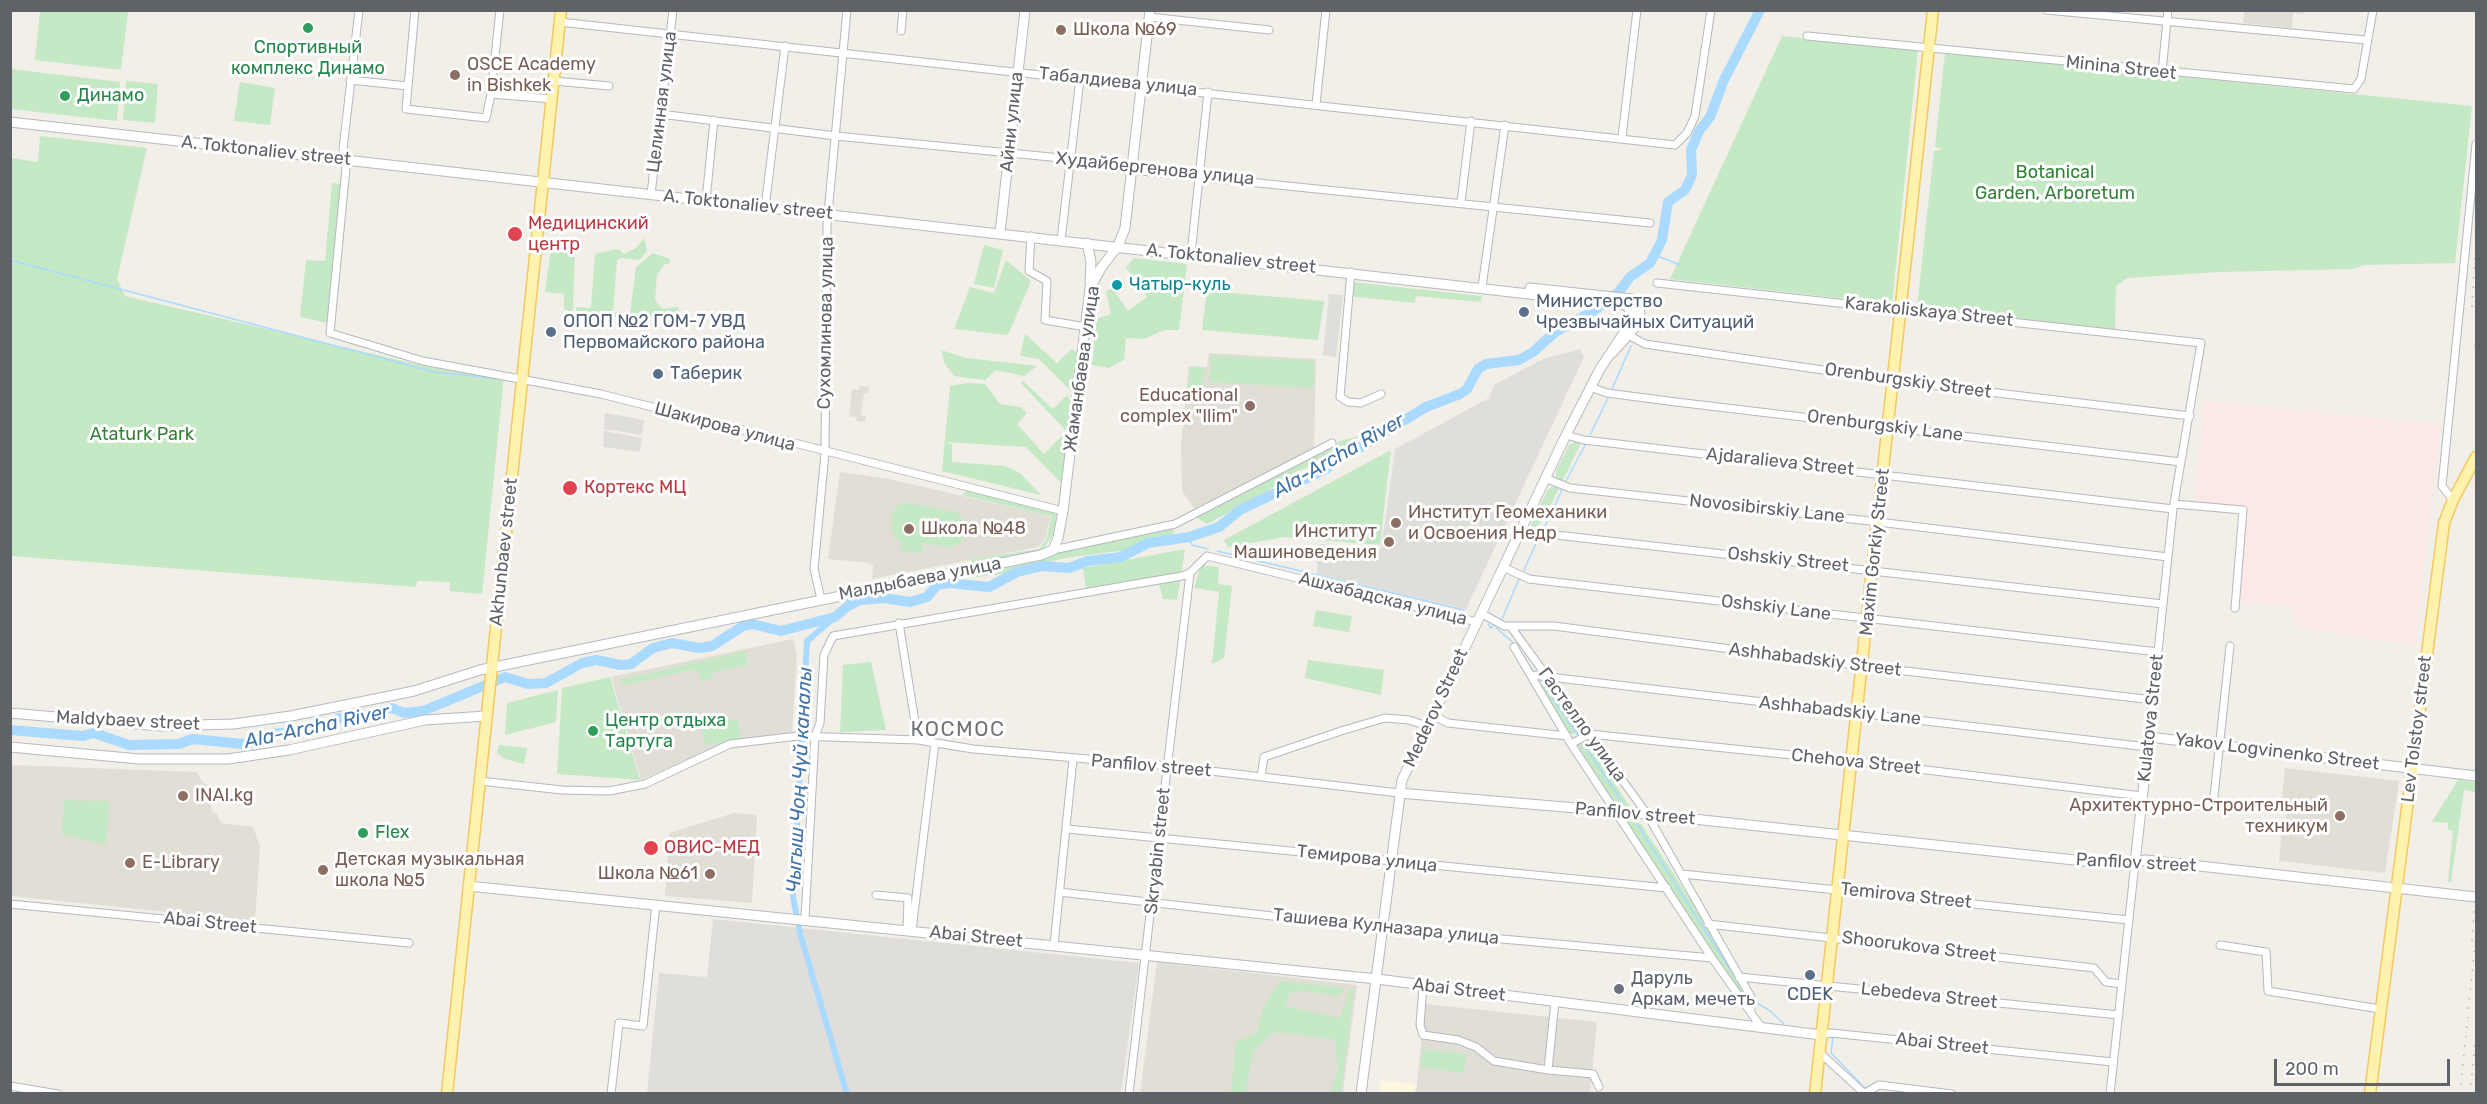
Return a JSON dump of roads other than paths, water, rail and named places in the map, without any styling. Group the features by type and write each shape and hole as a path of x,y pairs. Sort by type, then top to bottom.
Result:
{"main road":[{"name":"Akhunbaev street","path":"447,1094 561,10"},
{"name":"Maxim Gorkiy Street","path":"1815,1094 1890,427 1933,10"},
{"name":"Lev Tolstoy street","path":"2370,1094 2442,531 2453,500 2476,457"}],"street":[{"path":"345,159 343,149 359,10"},
{"path":"415,10 406,109 486,118 491,94 500,10"},
{"name":"Целинная улица","path":"651,194 673,10"},
{"name":"Сухомлинова улица","path":"821,599 814,569 825,453 827,213 847,10"},
{"path":"901,31 903,10"},
{"name":"Айни улица","path":"1000,232 1024,10"},
{"path":"1316,104 1326,10"},
{"path":"1622,138 1637,10"},
{"name":"Табалдиева улица","path":"560,22 1676,145 1687,133 1695,117 1711,10"},
{"path":"2046,10 2366,40"},
{"path":"2162,72 2168,10"},
{"name":"Minina Street","path":"1807,36 2354,89 2361,79 2373,10"},
{"name":"Жаманбаева улица","path":"1053,550 1058,538 1063,511 1090,288 1101,268 1118,246 1125,228 1149,14 1269,30"},
{"path":"765,207 785,46"},
{"path":"1061,240 1080,79"},
{"path":"350,80 408,86"},
{"path":"554,81 609,86"},
{"path":"1191,254 1208,92"},
{"path":"491,94 552,99"},
{"name":"Худайбергенова улица","path":"660,114 836,136 1071,159 1131,170 1494,205 1650,223"},
{"path":"706,200 714,120"},
{"path":"1461,202 1472,121"},
{"name":"A. Toktonaliev street","path":"10,122 1484,287 1494,291 1568,294 1631,303"},
{"path":"1484,287 1505,125"},
{"path":"2453,500 2442,486 2476,144"},
{"name":"Шакирова улица","path":"345,159 330,333 384,351 601,394 825,453 1063,511"},
{"path":"1031,236 1029,271 1047,281 1045,320 1086,327"},
{"path":"1087,243 1092,262 1090,288"},
{"path":"1351,272 1340,397 1348,402 1361,403 1381,394"},
{"name":"Karakoliskaya Street","path":"1657,283 2201,344"},
{"path":"1630,336 1640,316 1631,303"},
{"name":"Mederov Street","path":"1361,1094 1402,780 1590,387 1631,322 1631,303"},
{"name":"Mederov Street","path":"1611,354 1630,336"},
{"name":"Orenburgskiy Street","path":"1630,336 1645,344 1895,380 2190,416"},
{"name":"Kulatova Street","path":"2110,1094 2174,506 2201,344"},
{"name":"Orenburgskiy Lane","path":"1590,387 1607,393 1676,402 2181,462"},
{"name":"Ajdaralieva Street","path":"1566,435 1584,440 2174,506 2243,510 2235,608"},
{"name":"Малдыбаева улица","path":"491,672 821,599 1041,555 1053,550 1175,524 1332,443"},
{"name":"Novosibirskiy Lane","path":"1545,478 1570,488 2168,557"},
{"name":"Oshskiy Street","path":"1521,531 2163,604"},
{"name":"Ашхабадская улица","path":"1190,573 1207,556 1214,556 1479,617"},
{"name":"Oshskiy Lane","path":"1503,567 1529,579 2158,652"},
{"path":"799,919 811,736 820,723 824,655 832,636 899,623 1051,600 1190,573"},
{"name":"Skryabin street","path":"1129,1094 1190,573"},
{"name":"Ashhabadskiy Street","path":"1479,617 1511,627 1554,626 1862,666 2153,700"},
{"path":"899,623 918,740"},
{"name":"Гастелло улица","path":"1511,627 1647,814 1751,997 1751,1013"},
{"path":"2213,806 2230,646"},
{"name":"Гастелло улица","path":"1514,647 1572,744 1712,958 1761,1027"},
{"name":"Maldybaev street","path":"10,713 160,726 233,724 291,716 414,691 491,672"},
{"name":"Ashhabadskiy Lane","path":"1532,675 2148,747"},
{"name":"Maldybaev street","path":"10,747 139,759 228,759 289,750 425,720 487,710"},
{"name":"Гастелло улица","path":"1432,714 1448,723 1568,736"},
{"path":"1261,777 1264,757 1344,730 1385,718 1408,720 1427,726"},
{"path":"1572,744 1589,734"},
{"name":"Chehova Street","path":"1589,734 1852,761 2142,796"},
{"name":"Panfilov street","path":"480,781 562,790 609,791 645,784 730,744 811,736 918,740 1073,759 1168,766 1399,793 1647,814 2121,865 2146,860 2476,897"},
{"name":"Yakov Logvinenko Street","path":"2149,737 2476,776"},
{"path":"910,930 935,743"},
{"path":"1054,945 1073,759"},
{"name":"Темирова улица","path":"1067,829 1160,836 1390,862 1667,888"},
{"name":"Temirova Street","path":"1682,874 2129,920"},
{"name":"Abai Street","path":"468,886 1146,954 1377,979 1821,1035 1831,1033 2113,1062"},
{"name":"Ташиева Кулназара улица","path":"1059,892 1383,928 1712,958"},
{"path":"876,895 908,898 910,930"},
{"name":"Abai Street","path":"10,904 409,943"},
{"path":"611,1094 619,1023 643,1026 656,904"},
{"name":"Shoorukova Street","path":"1708,924 1832,936 2094,968 2106,982 2122,984"},
{"path":"2220,945 2266,952 2268,992 2380,1009"},
{"name":"Lebedeva Street","path":"1739,977 2119,1015"},
{"path":"1423,986 1420,1025 1423,1035 1458,1040 1476,1047 1494,1060 1548,1070 1593,1074 1599,1087"},
{"path":"1548,1070 1555,1001"},
{"path":"1819,1052 1865,1093 1880,1085 1952,1094"},
{"path":"10,1086 58,1094"}],"waterway":[{"name":"Ala-Archa River","path":"10,730 83,736 94,733 129,745 179,744 193,739 243,744 261,741 272,734 325,728 339,718 358,717 392,708 404,713 423,711 505,677 528,684 546,683 582,663 596,660 621,665 631,664 653,648 672,643 699,648 712,646 743,626 752,624 781,631 835,617 860,600 884,598 910,602 927,597 937,585 949,583 989,587 1017,572 1042,566 1069,568 1088,561 1121,557 1148,543 1189,537 1219,527 1240,510 1326,469 1341,455 1359,448 1426,407 1460,394 1467,389 1478,369 1486,364 1519,360 1533,352 1555,332 1592,312 1619,292 1630,277 1650,263 1662,240 1668,202 1685,190 1692,175 1691,150 1699,131 1710,117 1724,80 1760,10"},
{"path":"1655,255 1680,265"},
{"path":"10,260 434,372 500,379"},
{"path":"1612,389 1631,346"},
{"path":"1590,435 1609,396"},
{"path":"1566,481 1585,445"},
{"path":"1544,528 1562,490"},
{"path":"1189,537 1192,545 1208,549"},
{"path":"1524,570 1539,537"},
{"path":"1217,551 1464,610"},
{"path":"1502,619 1519,579"},
{"name":"Чыгыш Чоң Чүй каналы","path":"835,617 807,641 793,897 800,933 847,1094"},
{"path":"1488,624 1491,628 1494,625"},
{"path":"1496,628 1516,645"},
{"path":"1523,656 1533,671"},
{"path":"1541,681 1578,735"},
{"path":"1583,743 1623,803"},
{"path":"1637,824 1740,985"},
{"path":"1755,1002 1769,1010 1784,1024"},
{"path":"1833,1037 1831,1053 1865,1088"}],"railway":[{"path":"2472,307 2476,238"},
{"path":"2475,345 2476,358"},
{"path":"2472,941 2476,886"},
{"path":"2460,1094 2476,933"},
{"path":"2470,1094 2476,1034"}],"place":[{"name":"Спортивный комплекс Динамо","path":"308,28"},
{"name":"Школа №69","path":"1061,30"},
{"name":"OSCE Academy in Bishkek","path":"455,75"},
{"name":"Динамо","path":"65,96"},
{"name":"Медицинский центр","path":"515,234"},
{"name":"Чатыр-куль","path":"1117,285"},
{"name":"Министерство Чрезвычайных Ситуаций","path":"1524,312"},
{"name":"ОПОП №2 ГОМ-7 УВД Первомайского района","path":"551,332"},
{"name":"Таберик","path":"658,374"},
{"name":"Educational complex \"Ilim\"","path":"1250,406"},
{"name":"Кортекс МЦ","path":"570,488"},
{"name":"Институт Геомеханики и Освоения Недр","path":"1396,523"},
{"name":"Школа №48","path":"909,529"},
{"name":"Институт Машиноведения","path":"1389,542"},
{"name":"Центр отдыха Тартуга","path":"593,731"},
{"name":"INAI.kg","path":"183,796"},
{"name":"Архитектурно-Строительный техникум","path":"2340,816"},
{"name":"Flex","path":"363,833"},
{"name":"ОВИС-МЕД","path":"651,848"},
{"name":"E-Library","path":"130,863"},
{"name":"Детская музыкальная школа №5","path":"323,870"},
{"name":"Школа №61","path":"710,874"},
{"name":"CDEK","path":"1810,975"},
{"name":"Даруль Аркам, мечеть","path":"1619,989"}],"district":[{"name":"КОСМОС","path":"958,730"}],"park label":[{"name":"Botanical Garden, Arboretum","path":"2055,183"},
{"name":"Ataturk Park","path":"142,435"}]}
